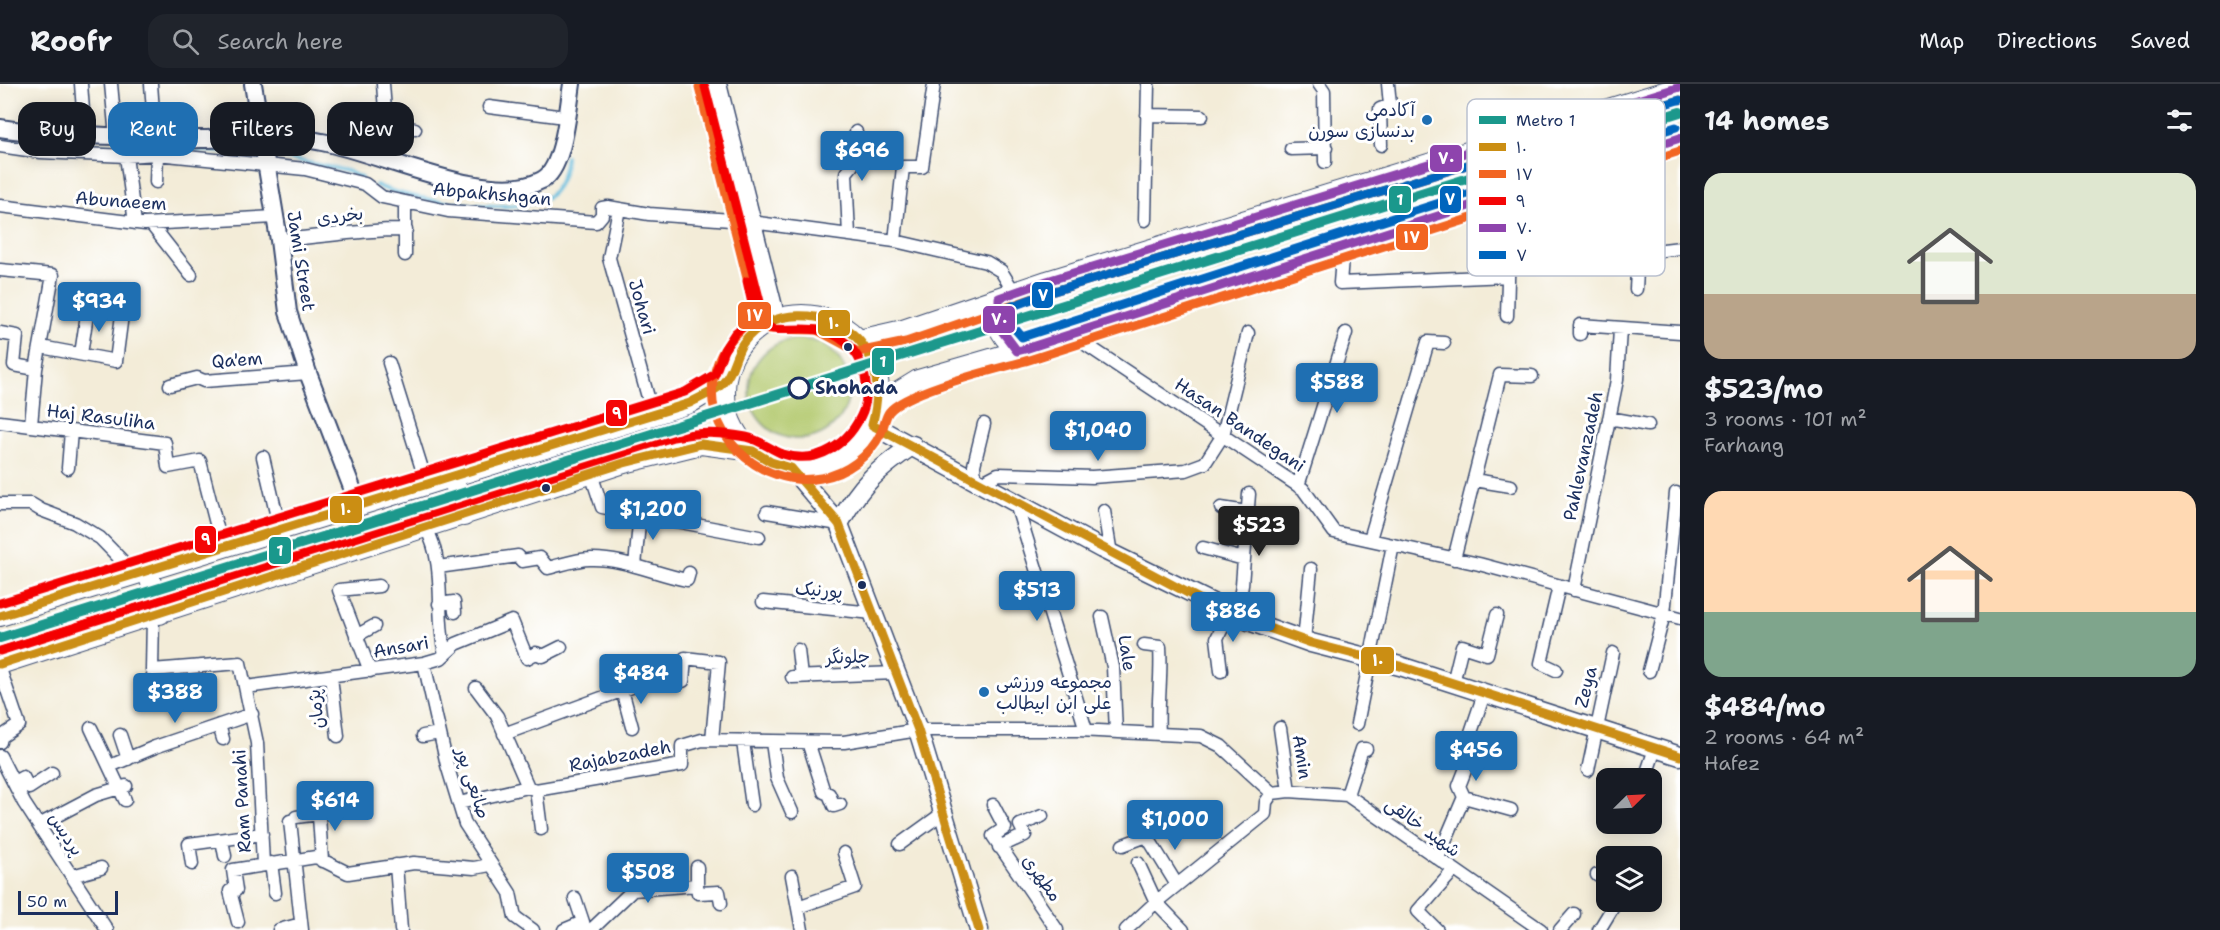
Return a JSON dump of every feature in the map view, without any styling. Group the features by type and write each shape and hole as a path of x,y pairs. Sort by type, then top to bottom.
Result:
{"main road":[{"path":"717,84 776,319"},
{"path":"1640,99 1680,87"},
{"path":"1665,143 1680,138"},
{"path":"859,340 903,330 1007,295 1467,152"},
{"path":"879,404 918,380 1017,351 1467,207"},
{"path":"1007,295 996,319 1003,337 1017,351"},
{"path":"798,315 820,317 842,326 859,340 872,359 879,381 879,404 872,425 862,441 847,455 830,464 811,469 791,468 771,462 753,451 738,434 729,414 725,382 735,356 745,340 759,328 776,319 798,315"},
{"path":"0,616 690,403 725,382"},
{"path":"872,425 913,445 1016,504 1111,554 1233,614 1304,641 1453,683 1680,756"},
{"path":"0,664 591,474 701,444 753,451"},
{"path":"839,524 855,494 880,467 913,445"},
{"path":"791,468 839,524 918,730 980,930"},
{"path":"453,477 464,516"},
{"path":"140,571 156,615"}],"street":[{"path":"81,84 82,102"},
{"path":"111,84 113,102"},
{"path":"151,84 152,102"},
{"name":"Jami Street","path":"253,84 256,102"},
{"path":"383,84 386,123 415,129"},
{"path":"315,141 381,157 440,177 505,188 531,186 554,171 560,157 572,84"},
{"path":"895,241 903,167 922,167 934,84"},
{"path":"1145,220 1148,84"},
{"path":"1319,84 1324,91 1326,148 1324,162"},
{"path":"1381,145 1380,109 1390,105 1388,84"},
{"path":"489,107 565,117"},
{"path":"1147,115 1202,116"},
{"path":"0,128 18,130"},
{"path":"849,235 846,173 854,163 856,132"},
{"name":"Abpakhshgan","path":"0,146 41,152 108,155"},
{"path":"1291,149 1326,148"},
{"name":"Abpakhshgan","path":"198,153 305,169 364,184 382,197 448,211 596,222 602,215 602,208 619,209"},
{"path":"126,156 135,223"},
{"path":"156,156 156,182"},
{"name":"Jami Street","path":"264,156 279,240 288,312 308,374 359,506"},
{"path":"405,202 405,255"},
{"name":"Abunaeem","path":"0,206 151,224 275,218"},
{"path":"619,209 731,220"},
{"name":"Johari","path":"619,209 609,258 652,415"},
{"path":"751,222 895,241 986,262 1001,271 1007,295"},
{"path":"151,224 191,276"},
{"name":"بخردی","path":"279,240 348,235 361,230 406,230"},
{"path":"1343,246 1340,284 1508,276 1507,316"},
{"path":"1665,250 1680,248"},
{"name":"Haj Rasuliha","path":"0,270 53,275 36,369 31,425"},
{"path":"1636,289 1637,276"},
{"path":"81,354 88,308"},
{"path":"41,347 116,362 122,315"},
{"path":"1580,334 1580,325 1680,332"},
{"name":"Pahlevanzadeh","path":"1574,590 1617,380 1620,328"},
{"path":"0,333 17,336 14,365 36,369"},
{"path":"984,424 974,465 978,482 998,474 1092,477 1186,470 1205,463 1223,435 1248,333"},
{"path":"1298,486 1346,333"},
{"name":"Hasan Bandegani","path":"1070,334 1298,486 1334,532 1454,559 1680,618"},
{"path":"1370,539 1428,342 1444,343"},
{"path":"389,363 426,485"},
{"name":"Qa'em","path":"170,385 197,378 204,381 308,374"},
{"path":"1454,559 1500,375 1532,376"},
{"path":"1609,418 1648,425"},
{"name":"Haj Rasuliha","path":"0,422 165,443 168,467 200,461 222,547"},
{"path":"68,468 72,431"},
{"path":"262,457 280,530"},
{"path":"591,474 602,507 759,537"},
{"path":"1474,480 1511,486"},
{"path":"1649,671 1664,614 1676,493"},
{"path":"1221,670 1218,638 1233,614 1244,559 1249,494"},
{"path":"0,504 31,504 40,510 75,523 100,538 140,571"},
{"path":"1016,504 1086,730"},
{"path":"1221,508 1247,512"},
{"path":"767,512 839,524"},
{"path":"1104,512 1111,554"},
{"path":"635,566 640,513"},
{"path":"426,528 435,544 440,635 445,654"},
{"path":"1357,724 1393,545"},
{"path":"1203,549 1244,559"},
{"path":"438,567 518,556 522,561 540,558 548,568 590,559 656,570 661,575 687,580 689,573"},
{"path":"1304,641 1311,569"},
{"path":"370,671 339,590 379,586"},
{"path":"1556,670 1541,663 1559,586"},
{"path":"439,603 454,602 456,612"},
{"name":"پورنیک","path":"763,602 873,613"},
{"name":"Ram Panahi","path":"156,615 152,670 240,663 257,743 262,834 275,893"},
{"path":"1453,683 1462,646 1487,654 1497,615"},
{"name":"Lale","path":"1102,617 1113,667 1116,732"},
{"name":"Ansari","path":"246,687 424,663 441,658 456,644 512,621 527,658 536,652 543,656 561,647"},
{"path":"356,636 374,626"},
{"path":"1144,645 1160,647 1162,678 1157,703 1159,734"},
{"name":"چلونگر","path":"798,650 796,677 896,673"},
{"name":"Zeya","path":"1588,770 1613,653"},
{"path":"683,681 685,658 719,662 712,740"},
{"name":"صانعی پور","path":"424,663 439,733 465,824 510,893 515,916 533,930"},
{"path":"0,669 19,726 1,737 0,742"},
{"name":"پژمان","path":"331,677 338,736"},
{"path":"504,734 637,685"},
{"path":"476,688 497,716 532,788 541,830"},
{"path":"622,690 632,727"},
{"path":"1438,858 1464,797 1459,786 1466,768 1462,756 1484,694"},
{"path":"110,766 252,714"},
{"path":"219,725 223,739"},
{"path":"91,728 123,787 125,800"},
{"name":"Amin","path":"1280,728 1289,791"},
{"name":"Rajabzadeh","path":"459,803 532,788 682,765 682,746 712,740 844,742 918,730 1086,730 1201,736 1221,746 1272,793"},
{"path":"423,736 439,733"},
{"path":"120,735 128,759"},
{"path":"743,742 752,805"},
{"path":"772,742 777,778 792,812"},
{"path":"808,742 824,792 829,794 834,806 840,804"},
{"path":"1126,930 1156,902 1265,814 1266,802 1272,793 1289,791 1347,795 1362,749 1366,749"},
{"path":"1648,768 1655,749"},
{"name":"پردیس","path":"0,756 3,770 14,782 106,930"},
{"path":"14,782 23,777 29,788 52,773"},
{"path":"39,825 96,795 123,787"},
{"name":"شهید خالقی","path":"1347,795 1438,858 1453,871 1541,930"},
{"path":"1464,797 1511,810"},
{"path":"321,861 318,801 341,798"},
{"name":"مطهری","path":"993,805 1005,828 993,836 1057,930"},
{"path":"900,844 943,813"},
{"path":"279,930 301,927 293,859 293,819 319,814"},
{"name":"مطهری","path":"999,847 1025,836 1020,825 1042,816"},
{"path":"192,864 189,844 262,834"},
{"path":"1123,845 1146,834 1177,885"},
{"path":"222,840 225,856"},
{"path":"798,907 855,886 844,854"},
{"path":"238,922 230,891 236,890 233,870 316,857 348,873 414,863 474,868 490,865"},
{"path":"1138,863 1156,902 1183,930"},
{"path":"396,865 401,930"},
{"path":"697,867 698,893 719,892 721,903"},
{"path":"72,876 101,868"},
{"path":"1437,930 1418,912 1453,871"},
{"path":"792,876 802,930"},
{"path":"564,930 586,927 633,890 697,885"},
{"path":"575,898 586,927"},
{"path":"1599,930 1610,912"},
{"path":"1560,930 1574,914"}],"green space":[{"path":"799,339 827,347 841,361 849,389 841,417 827,431 799,439 771,431 757,417 749,389 757,361 771,347"}],"waterway":[{"path":"4,136 17,141 210,151"},
{"path":"281,157 347,171 361,178"},
{"path":"376,185 391,191 437,201 491,206 516,205 536,202 550,195 563,173 566,157"}],"metro line":[{"name":"1","path":"1665,117 1680,112"},
{"name":"1","path":"0,638 1467,179"}],"transit line":[{"name":"۱۷","path":"699,87 756,314 733,338 719,359 712,391 715,413 724,433 738,451 756,465 776,475 798,479 830,476 856,463 876,441 889,412 899,404 933,388 1029,360 1467,219"},
{"name":"۹","path":"0,651 673,437 700,433 737,435 751,438 783,454 796,457 820,454 841,442 850,433 863,411 866,396 864,371 853,350 841,339 828,332 802,329 780,330 766,325 705,87"},
{"name":"۷۰","path":"1641,99 1680,87"},
{"name":"۱۷","path":"1665,105 1680,100"},
{"name":"۷","path":"1665,105 1680,100"},
{"name":"۷","path":"1665,131 1676,127"},
{"name":"۷۰","path":"1665,143 1680,138"},
{"name":"۱۷","path":"1665,156 1680,151"},
{"name":"۷۰","path":"1467,152 1047,281 999,298 999,327 1017,351 1025,349 1467,207"},
{"name":"۱۷","path":"753,280 765,323 769,329 817,330 858,352 906,342 1051,292 1467,165"},
{"name":"۷","path":"1467,165 1051,292 1010,307 1010,323 1022,337 1467,194"},
{"name":"۹","path":"0,603 685,392 715,374 724,350 735,333 755,317 747,281"},
{"name":"۱۰","path":"0,616 690,403 715,390 726,380 740,348 754,331 782,318 815,317 845,328 865,347 876,379 877,391 872,425 1201,600 1249,621 1311,643 1400,666 1680,756"},
{"name":"۱۰","path":"0,664 624,463 701,444 753,451 771,462 791,468 839,524 918,730 979,930"}],"place":[{"name":"آکادمی بدنسازی سورن","path":"1427,120"},
{"name":"Shohada","path":"799,388"},
{"name":"مجموعه ورزشی علی ابن ابیطالب","path":"984,692"}]}
